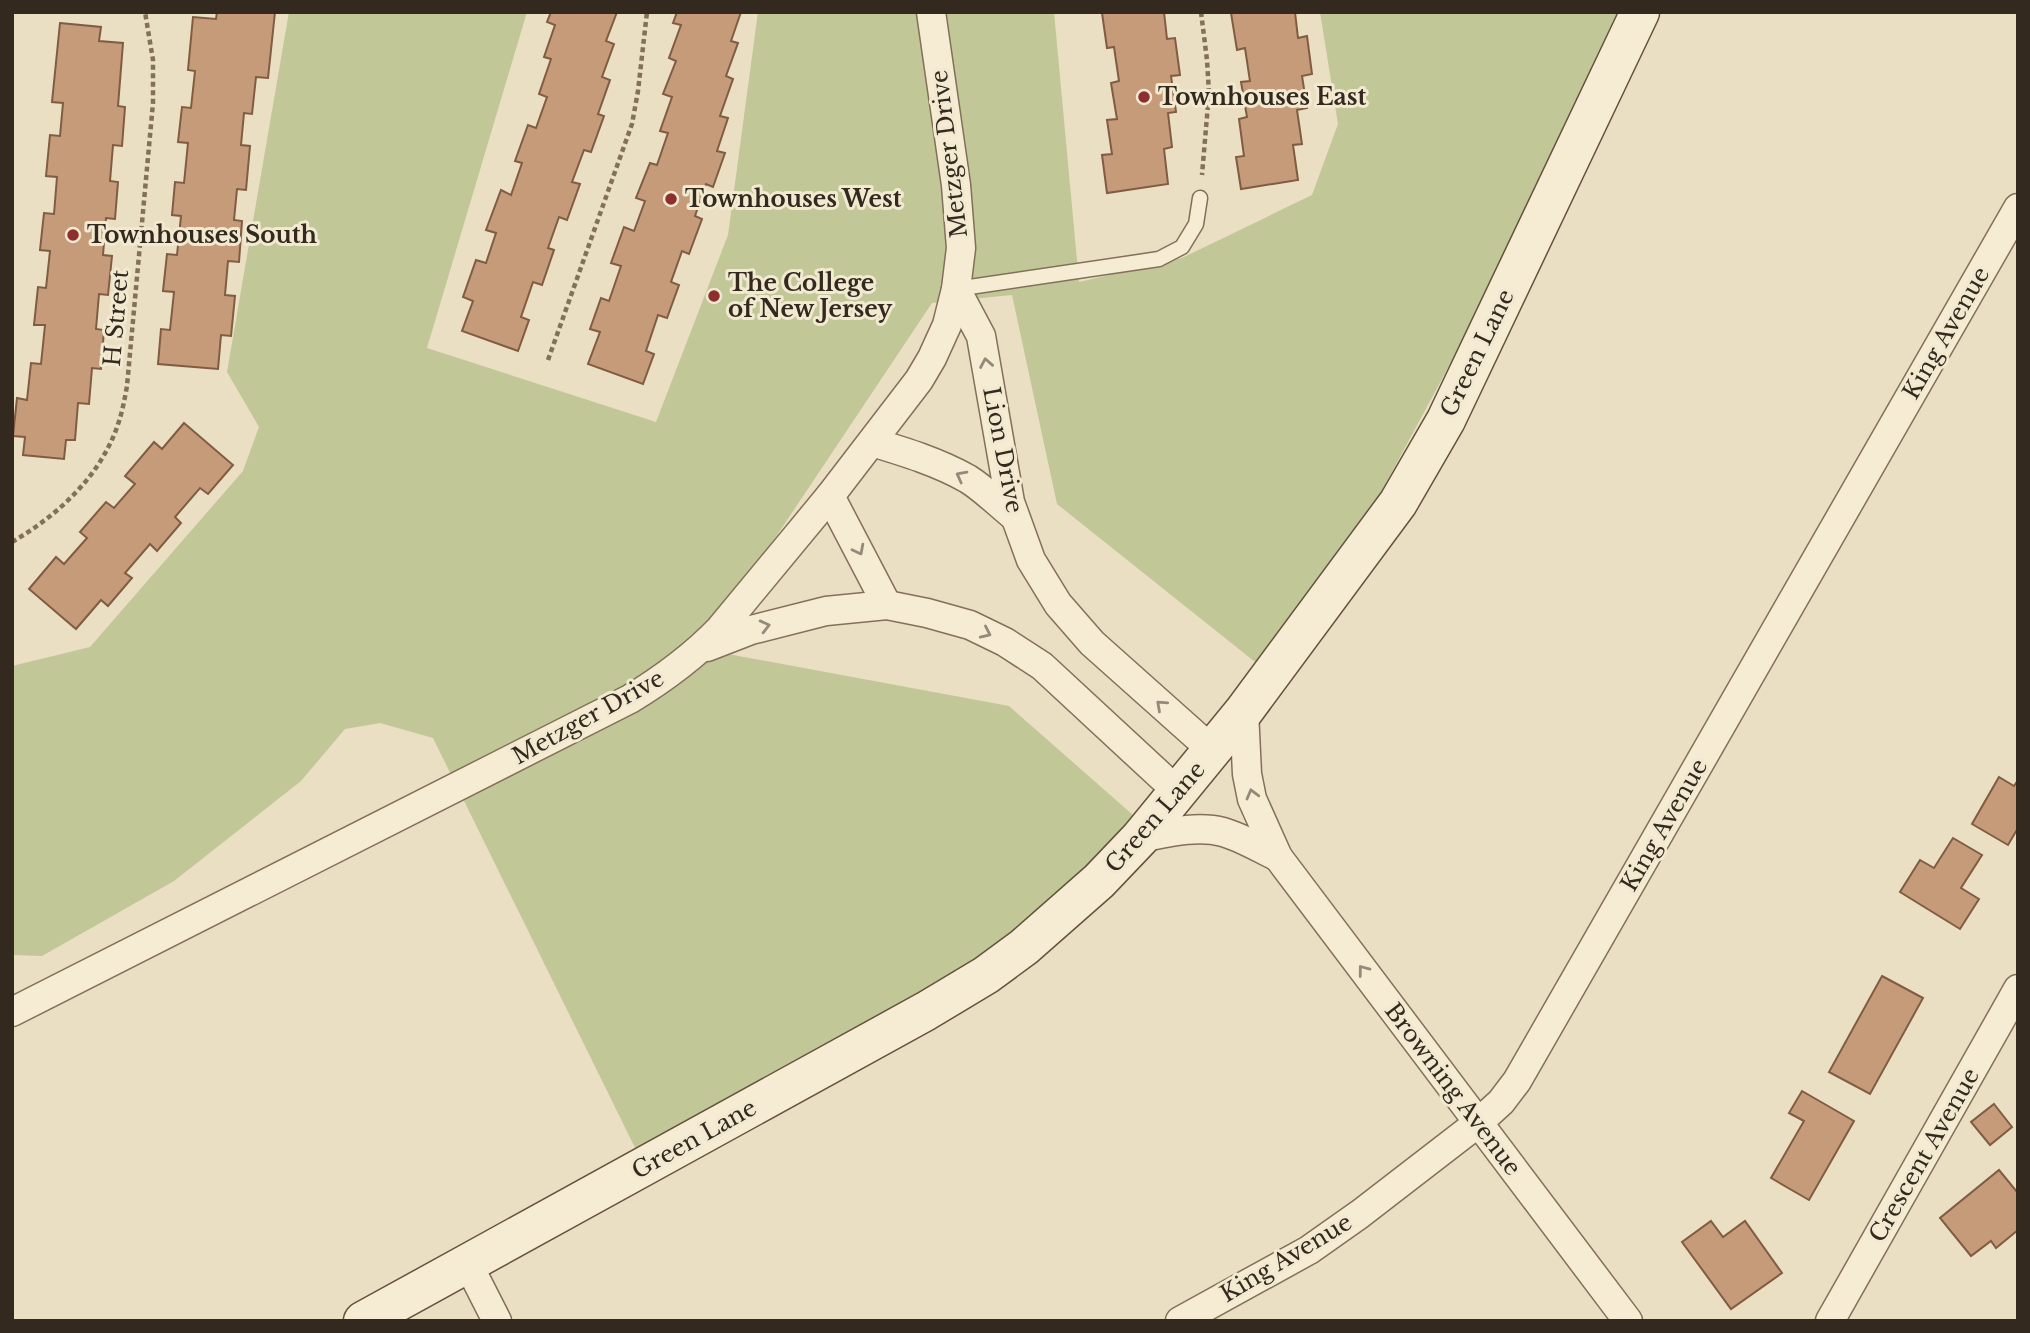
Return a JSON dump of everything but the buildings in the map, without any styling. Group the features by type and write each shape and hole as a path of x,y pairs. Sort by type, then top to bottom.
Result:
{"street":[{"name":"Metzger Drive","path":"12,1012 630,699 663,679 701,649 720,629 830,496 919,380 947,325 956,289 961,248 956,185 931,12"},
{"name":"Green Lane","path":"363,1321 926,1011 986,975 1067,911 1140,838 1244,711 1398,503 1452,408 1640,12"},
{"name":"King Avenue","path":"1180,1321 1310,1250 1478,1123 1501,1102 1517,1081 2018,208"},
{"name":"Lion Drive","path":"956,289 981,336 1010,502 1031,561 1058,604 1092,643 1212,750"},
{"path":"872,442 913,454 971,481 1015,517"},
{"path":"830,496 887,605"},
{"path":"701,649 751,630 825,611 887,605 970,625 1005,642 1042,666 1178,792"},
{"name":"Browning Avenue","path":"1244,711 1247,774 1252,799 1278,857 1628,1321"},
{"path":"1140,838 1175,831 1223,832 1278,857"},
{"name":"Crescent Avenue","path":"1830,1321 2018,989"},
{"path":"468,1264 497,1321"}],"lane":[{"path":"956,289 1159,259 1182,247 1196,224 1200,198"}],"path":[{"name":"H Street","path":"12,542 51,516 75,495 108,447 120,419 127,386 153,103 153,60 145,12"},
{"path":"548,360 632,124 647,12"},
{"path":"1200,198 1209,93 1208,60 1201,12"}],"green space":[{"name":"The College of New Jersey","path":"289,12 527,12 427,348 656,422 728,235 758,12 1054,12 1079,282 1182,258 1312,195 1338,124 1320,12 1640,12 1279,681 1057,504 1012,295 932,303 701,649 1009,706 1158,837 1029,954 648,1174 433,738 380,723 345,729 301,781 174,881 42,956 12,955 12,666 90,647 243,471 259,427 227,372"}],"place":[{"name":"Townhouses East","path":"1144,97"},
{"name":"Townhouses West","path":"671,199"},
{"name":"Townhouses South","path":"73,235"},
{"name":"The College of New Jersey","path":"714,296"}]}
